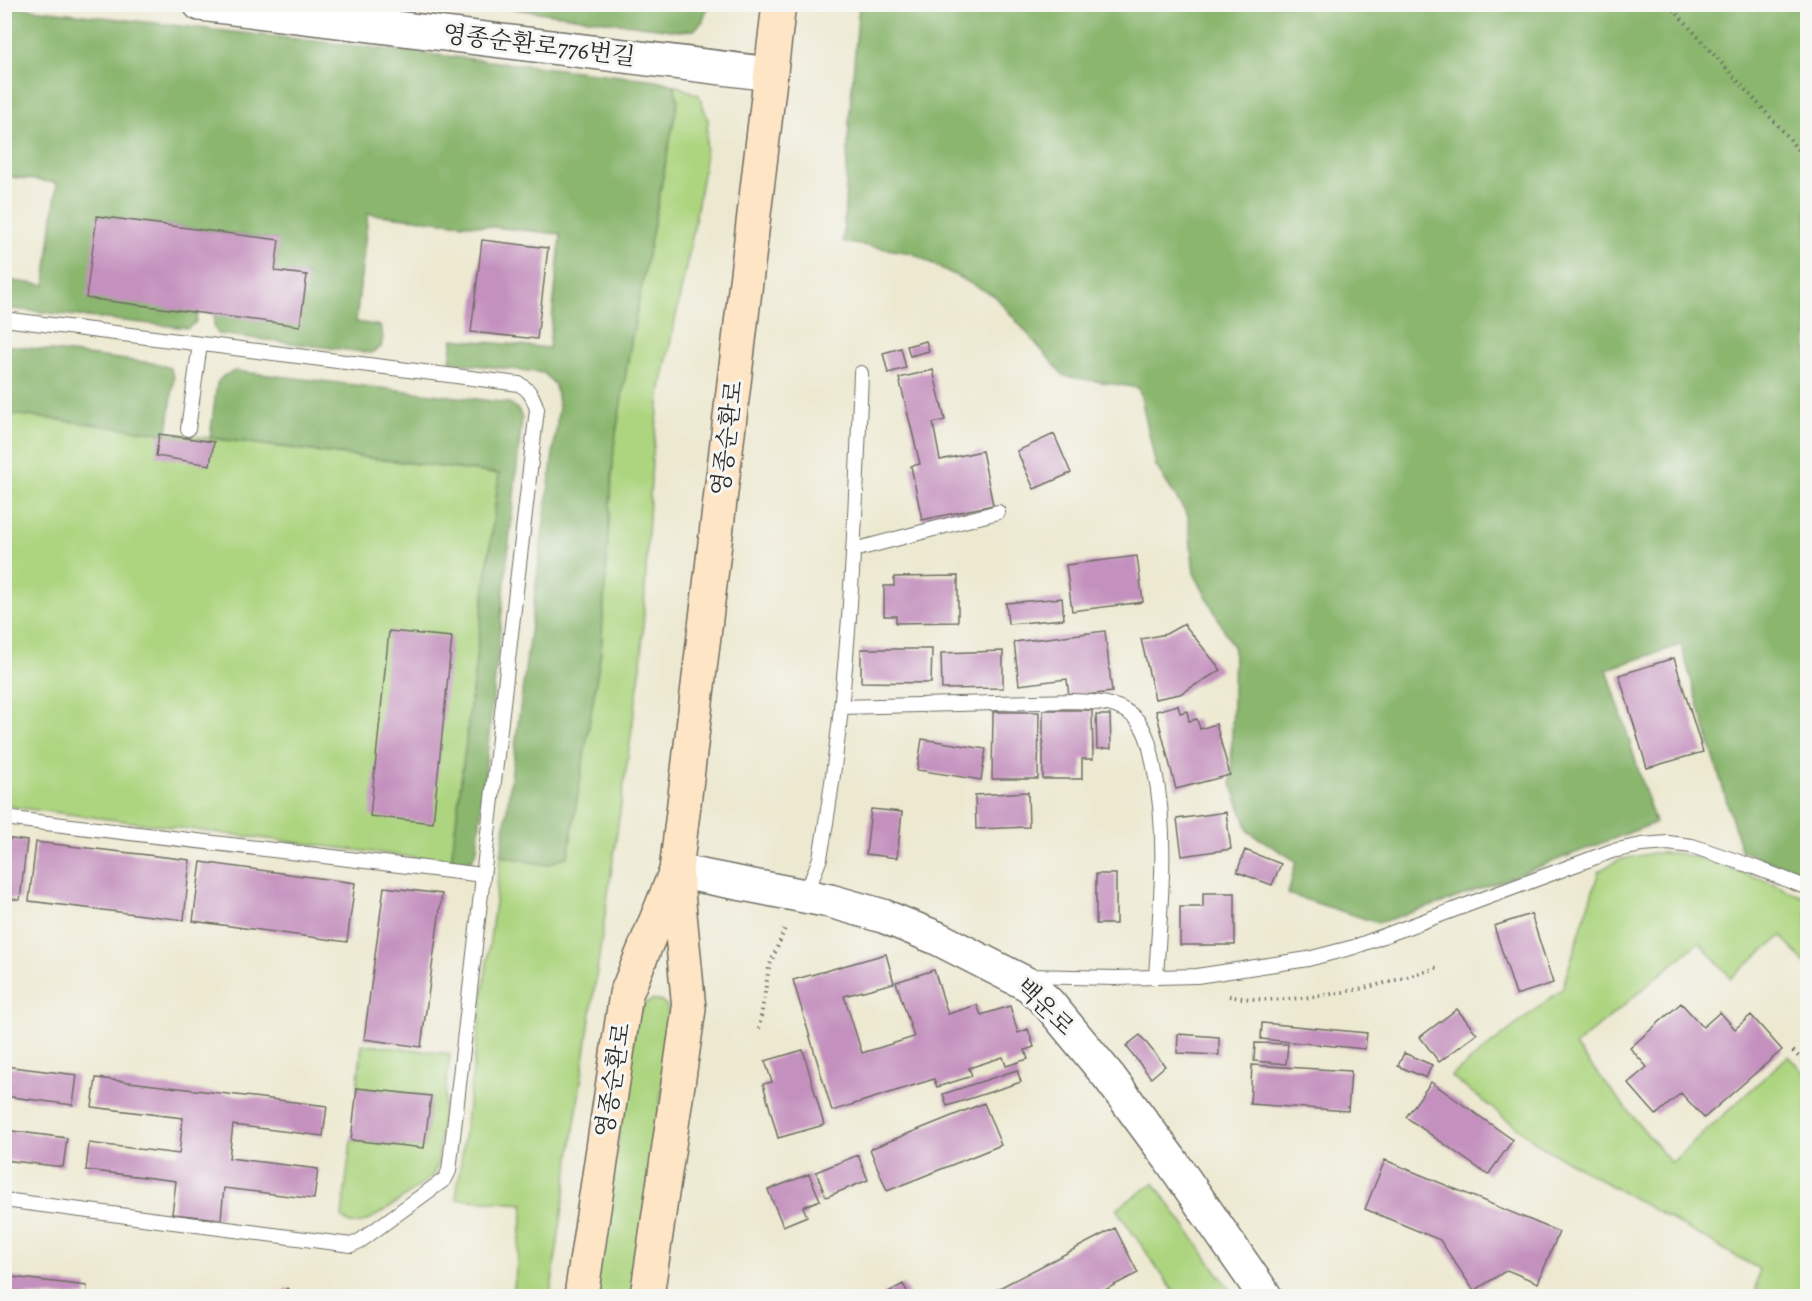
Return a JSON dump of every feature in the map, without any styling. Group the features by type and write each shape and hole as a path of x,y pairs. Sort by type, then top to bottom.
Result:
{"main road":[{"name":"영종순환로","path":"647,1296 689,1009 676,871 779,4"},
{"name":"영종순환로","path":"582,1296 626,994 676,871"}],"street":[{"name":"영종순환로776번길","path":"200,4 390,16 771,74"},
{"name":"백운로","path":"676,871 830,901 883,916 937,938 1014,976 1029,986 1049,1004 1110,1078 1170,1159 1265,1296"}],"lane":[{"path":"4,319 519,384 527,389 537,409 449,1171 446,1179 360,1241 351,1245 4,1200"},
{"path":"188,429 200,344"},
{"path":"798,896 812,879 820,858 841,707 854,550 861,373"},
{"path":"854,550 998,512"},
{"path":"841,707 1102,702 1122,708 1137,720 1148,740 1153,760 1164,838 1156,977"},
{"path":"4,818 483,875"},
{"path":"1014,976 1197,976 1308,959 1354,947 1612,851 1642,845 1668,843 1692,846 1808,888"}],"path":[{"path":"1671,4 1717,60 1790,138 1808,165"},
{"path":"759,1029 769,967 798,896"},
{"path":"1219,994 1240,999 1289,999 1349,991 1407,978 1439,967"},
{"path":"1793,1051 1808,1066"}],"green space":[{"path":"486,5 708,5 703,21 694,30 679,31"},
{"path":"859,5 1807,5 1807,877 1741,850 1681,645 1607,669 1655,823 1448,901 1378,923 1288,894 1296,861 1249,832 1231,783 1234,649 1194,573 1188,516 1156,466 1139,388 1064,376 995,296 912,253 843,242 849,122"},
{"path":"5,6 656,80 674,85 678,100 632,336 614,446 601,651 568,856 547,865 501,856 559,407 555,385 544,373 450,362 453,339 549,348 561,234 368,214 356,322 380,326 383,337 381,347 371,353 218,334 214,326 214,315 307,275 275,271 278,240 98,216 198,312 196,322 188,328 5,308 5,280 45,285 57,183 5,176"},
{"path":"674,85 699,95 708,120 704,168 661,388 652,460 641,666 550,1296 513,1296 524,1204 456,1199 501,856 547,865 568,856 601,651 614,446 632,336 678,100"},
{"path":"5,345 159,364 170,368 174,377 167,434 5,413"},
{"path":"235,371 509,403 518,409 522,418 477,850 472,860 463,863 451,862 499,474 210,438 217,383 223,376"},
{"path":"5,413 499,474 451,862 5,806"},
{"path":"1653,853 1676,853 1702,859 1765,880 1807,899 1806,964 1781,936 1731,978 1699,942 1575,1046 1671,1163 1788,1056 1807,1076 1807,1296 1761,1296 1756,1290 1759,1269 1541,1146 1451,1076 1562,989 1599,871 1618,860"},
{"path":"652,1000 661,1001 667,1006 671,1028 632,1296 594,1296 637,1015 644,1004"},
{"path":"362,1044 450,1054 437,1167 431,1177 393,1205 370,1219 354,1224 342,1217 351,1140 424,1148 431,1096 357,1088"},
{"path":"1154,1183 1234,1296 1177,1296 1116,1209"}],"building":[{"path":"97,216 279,240 275,271 307,275 300,326 86,298"},
{"path":"482,240 548,248 537,339 471,332"},
{"path":"926,341 929,351 910,356 907,346"},
{"path":"901,348 906,368 888,373 883,353"},
{"path":"933,370 945,420 933,423 940,460 982,451 993,505 922,520 911,466 920,464 899,378"},
{"path":"159,434 214,442 210,465 156,456"},
{"path":"1054,434 1071,473 1034,489 1017,451"},
{"path":"1137,556 1143,602 1072,611 1066,565"},
{"path":"958,576 958,622 896,623 896,616 884,616 884,586 894,586 894,577"},
{"path":"1062,598 1064,619 1008,624 1006,603"},
{"path":"1184,624 1221,670 1180,694 1155,699 1141,639 1166,634"},
{"path":"389,631 452,637 433,823 370,816"},
{"path":"1105,631 1112,692 1069,697 1067,679 1019,685 1014,642"},
{"path":"861,649 932,649 931,683 861,682"},
{"path":"1003,651 1003,688 942,689 941,653"},
{"path":"1674,658 1703,752 1647,768 1619,675"},
{"path":"1178,705 1180,713 1187,711 1189,721 1197,719 1200,729 1216,724 1230,775 1176,789 1156,711"},
{"path":"1043,710 1092,710 1093,759 1082,759 1082,779 1043,779"},
{"path":"993,712 1039,712 1038,779 992,779"},
{"path":"1096,715 1110,715 1111,748 1097,749"},
{"path":"922,739 986,749 981,780 917,770"},
{"path":"1028,792 1029,827 976,829 975,795"},
{"path":"871,809 902,812 897,858 866,854"},
{"path":"1226,812 1231,849 1182,856 1177,819"},
{"path":"4,838 27,841 20,900 4,898"},
{"path":"36,842 190,860 184,920 29,901"},
{"path":"1245,850 1281,864 1272,885 1237,872"},
{"path":"201,862 355,883 347,942 193,921"},
{"path":"1096,874 1116,874 1116,924 1096,924"},
{"path":"384,887 442,894 421,1047 364,1039"},
{"path":"1203,893 1235,893 1235,945 1180,945 1180,907 1203,907"},
{"path":"1531,914 1553,983 1516,995 1494,926"},
{"path":"886,954 894,983 844,996 862,1053 914,1037 896,982 934,970 948,1014 977,1005 981,1015 1010,1006 1018,1033 1028,1029 1034,1047 1025,1050 1028,1059 1006,1066 1003,1057 969,1068 972,1076 937,1087 934,1079 832,1111 793,980"},
{"path":"1681,1003 1703,1027 1720,1012 1735,1029 1751,1015 1782,1050 1704,1118 1681,1093 1656,1115 1628,1083 1647,1067 1630,1048"},
{"path":"1457,1009 1477,1034 1439,1062 1420,1037"},
{"path":"1262,1023 1367,1033 1365,1049 1261,1039"},
{"path":"1178,1034 1219,1037 1219,1055 1177,1053"},
{"path":"1140,1035 1165,1066 1151,1078 1126,1046"},
{"path":"1255,1043 1288,1044 1286,1064 1254,1061"},
{"path":"803,1050 824,1125 778,1138 763,1084 772,1082 765,1061"},
{"path":"1404,1053 1432,1065 1426,1078 1398,1066"},
{"path":"1252,1065 1351,1071 1348,1111 1250,1104"},
{"path":"4,1066 77,1075 73,1105 4,1096"},
{"path":"1017,1070 1021,1082 947,1106 943,1094"},
{"path":"96,1078 327,1106 323,1136 233,1125 229,1158 318,1169 314,1199 224,1188 221,1219 172,1214 176,1181 86,1170 89,1143 179,1154 183,1118 92,1107"},
{"path":"1431,1082 1513,1140 1488,1175 1406,1117"},
{"path":"357,1088 431,1096 424,1148 351,1140"},
{"path":"984,1103 1001,1145 887,1191 870,1149"},
{"path":"4,1130 67,1138 63,1167 4,1160"},
{"path":"858,1155 868,1180 826,1197 816,1172"},
{"path":"1385,1160 1559,1232 1538,1283 1507,1270 1474,1291 1440,1240 1365,1209"},
{"path":"809,1174 820,1200 803,1207 807,1216 783,1226 768,1190"},
{"path":"1115,1228 1138,1273 1093,1296 984,1296"},
{"path":"4,1276 87,1286 86,1296 4,1296"},
{"path":"903,1284 910,1296 881,1296"},
{"path":"287,1288 296,1296 279,1296"}]}
